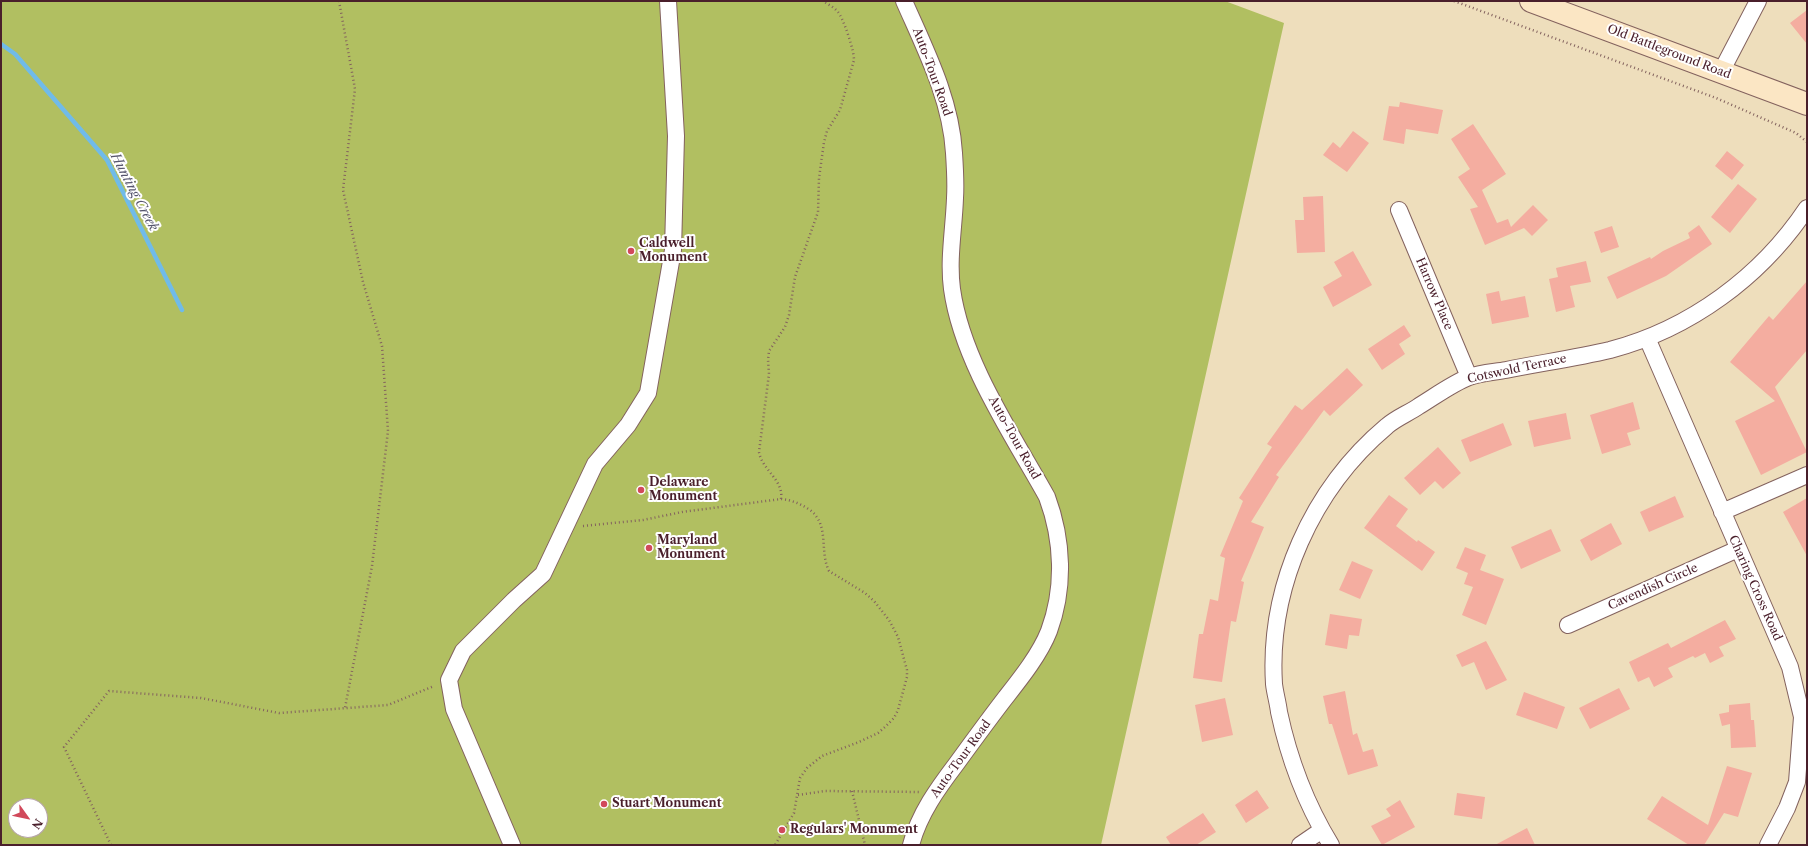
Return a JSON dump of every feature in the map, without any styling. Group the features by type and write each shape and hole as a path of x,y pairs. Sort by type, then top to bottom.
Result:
{"street":[{"path":"512,845 454,709 449,680 463,651 514,600 543,574 595,464 628,425 648,393 673,250 676,136 668,1"},
{"name":"Auto-Tour Road","path":"904,1 948,108 954,151 955,174 952,288 960,322 973,362 1047,497 1053,514 1060,558 1057,601 1049,632 1028,668 935,792 915,831 911,845"},
{"name":"Old Battleground Road","path":"1530,1 1807,104"},
{"path":"1721,72 1758,1"},
{"name":"Cotswold Terrace","path":"1331,845 1322,830 1299,782 1284,733 1274,686 1274,637 1284,590 1298,545 1326,495 1354,459 1388,425 1469,377 1610,350 1647,338 1673,327 1724,296 1748,275 1776,247 1807,208"},
{"name":"Harrow Place","path":"1399,210 1469,377"},
{"name":"Charing Cross Road","path":"1647,338 1790,668 1802,717 1797,782 1768,845"},
{"path":"1722,512 1807,475"},
{"name":"Cavendish Circle","path":"1568,625 1738,549"},
{"path":"1300,845 1322,830"}],"path":[{"path":"339,1 355,89 343,190 363,282 382,346 388,431 372,566 345,708"},
{"path":"781,500 781,488 763,463 759,452 770,374 768,360 770,351 784,328 789,315 795,277 818,212 819,178 824,142 827,131 840,110 854,60 854,52 840,15 834,8 823,1"},
{"path":"1454,1 1716,98 1796,133 1807,142"},
{"path":"566,524 577,526 643,520 682,512 789,500 805,506 818,519 822,527 826,560 829,571 860,589 874,601 889,620 898,637 907,670 904,689 894,718 878,733 822,756 813,762 800,778 794,813 775,845"},
{"path":"111,845 64,747 109,692 201,698 279,713 388,705 449,680"},
{"path":"798,795 820,791 935,792"},
{"path":"852,791 865,845"}],"green space":[{"path":"1,1 1225,1 1284,23 1101,845 1,845"}],"building":[{"path":"1807,10 1807,44 1790,23"},
{"path":"1400,102 1443,110 1438,134 1406,129 1404,144 1383,140 1389,106 1399,107"},
{"path":"1473,124 1506,174 1482,190 1497,223 1508,219 1511,227 1533,205 1548,220 1532,236 1524,228 1485,245 1470,209 1478,207 1458,177 1470,169 1451,139"},
{"path":"1353,131 1369,143 1347,172 1323,155 1333,142 1340,148"},
{"path":"1727,151 1744,165 1732,180 1715,166"},
{"path":"1738,184 1757,199 1730,233 1711,217"},
{"path":"1323,196 1325,252 1297,253 1295,220 1304,220 1303,197"},
{"path":"1699,225 1712,244 1666,276 1617,299 1607,277 1650,257 1651,259 1663,251 1690,238 1688,233"},
{"path":"1612,226 1619,247 1601,253 1594,232"},
{"path":"1353,251 1372,285 1333,307 1323,287 1342,276 1334,262"},
{"path":"1586,261 1591,282 1570,286 1575,307 1556,312 1549,279 1558,277 1556,268"},
{"path":"1807,281 1807,350 1775,387 1807,452 1761,475 1735,421 1775,401 1730,362 1769,316 1773,320"},
{"path":"1499,291 1501,301 1525,296 1529,317 1492,324 1486,294"},
{"path":"1404,325 1411,336 1399,344 1405,354 1382,370 1368,349"},
{"path":"1347,368 1363,385 1330,416 1324,410 1276,475 1279,477 1251,522 1264,527 1241,581 1244,582 1236,622 1231,621 1222,682 1193,678 1199,634 1203,634 1210,599 1218,601 1225,558 1220,556 1243,501 1239,498 1272,447 1267,444 1295,405 1302,410"},
{"path":"1633,402 1640,429 1627,433 1631,445 1602,454 1590,415"},
{"path":"1566,413 1571,439 1534,447 1528,421"},
{"path":"1503,423 1512,445 1470,462 1461,440"},
{"path":"1438,447 1461,473 1443,489 1435,481 1420,495 1404,478"},
{"path":"1389,495 1408,509 1396,526 1417,542 1418,540 1435,552 1422,571 1364,528"},
{"path":"1675,496 1684,517 1649,532 1640,512"},
{"path":"1807,498 1807,556 1783,512"},
{"path":"1611,523 1622,544 1591,561 1580,540"},
{"path":"1551,529 1561,551 1521,569 1511,547"},
{"path":"1465,547 1486,555 1480,570 1504,579 1486,625 1462,615 1473,587 1464,584 1468,573 1456,568"},
{"path":"1352,561 1373,570 1360,599 1339,590"},
{"path":"1330,614 1362,619 1359,636 1349,635 1347,649 1325,645"},
{"path":"1725,620 1736,639 1719,647 1724,656 1710,663 1705,653 1695,658 1693,656 1668,668 1673,677 1654,687 1649,677 1638,682 1629,662 1668,643 1671,648"},
{"path":"1486,641 1507,680 1486,690 1474,662 1462,667 1456,655"},
{"path":"1619,688 1630,709 1590,729 1579,708"},
{"path":"1345,691 1353,735 1357,733 1363,752 1373,749 1378,766 1348,775 1332,724 1329,724 1323,696"},
{"path":"1524,692 1565,707 1557,729 1516,715"},
{"path":"1225,698 1233,735 1202,742 1195,705"},
{"path":"1750,703 1751,720 1754,720 1756,747 1731,748 1730,724 1722,726 1719,714 1729,712 1729,705"},
{"path":"1727,766 1752,773 1738,817 1724,813 1704,845 1689,845 1647,819 1662,796 1708,825"},
{"path":"1257,790 1269,808 1246,823 1235,805"},
{"path":"1457,793 1485,797 1482,819 1454,815"},
{"path":"1400,800 1415,827 1382,845 1371,826 1391,816 1386,809"},
{"path":"1203,813 1216,832 1196,845 1171,845 1166,837"},
{"path":"1527,828 1535,845 1495,845"}],"waterway":[{"name":"Hunting Creek","path":"1,44 15,54 107,160 182,310"}],"place":[{"name":"Caldwell Monument","path":"631,251"},
{"name":"Delaware Monument","path":"641,490"},
{"name":"Maryland Monument","path":"649,548"},
{"name":"Stuart Monument","path":"604,804"},
{"name":"Regulars' Monument","path":"782,830"}]}
